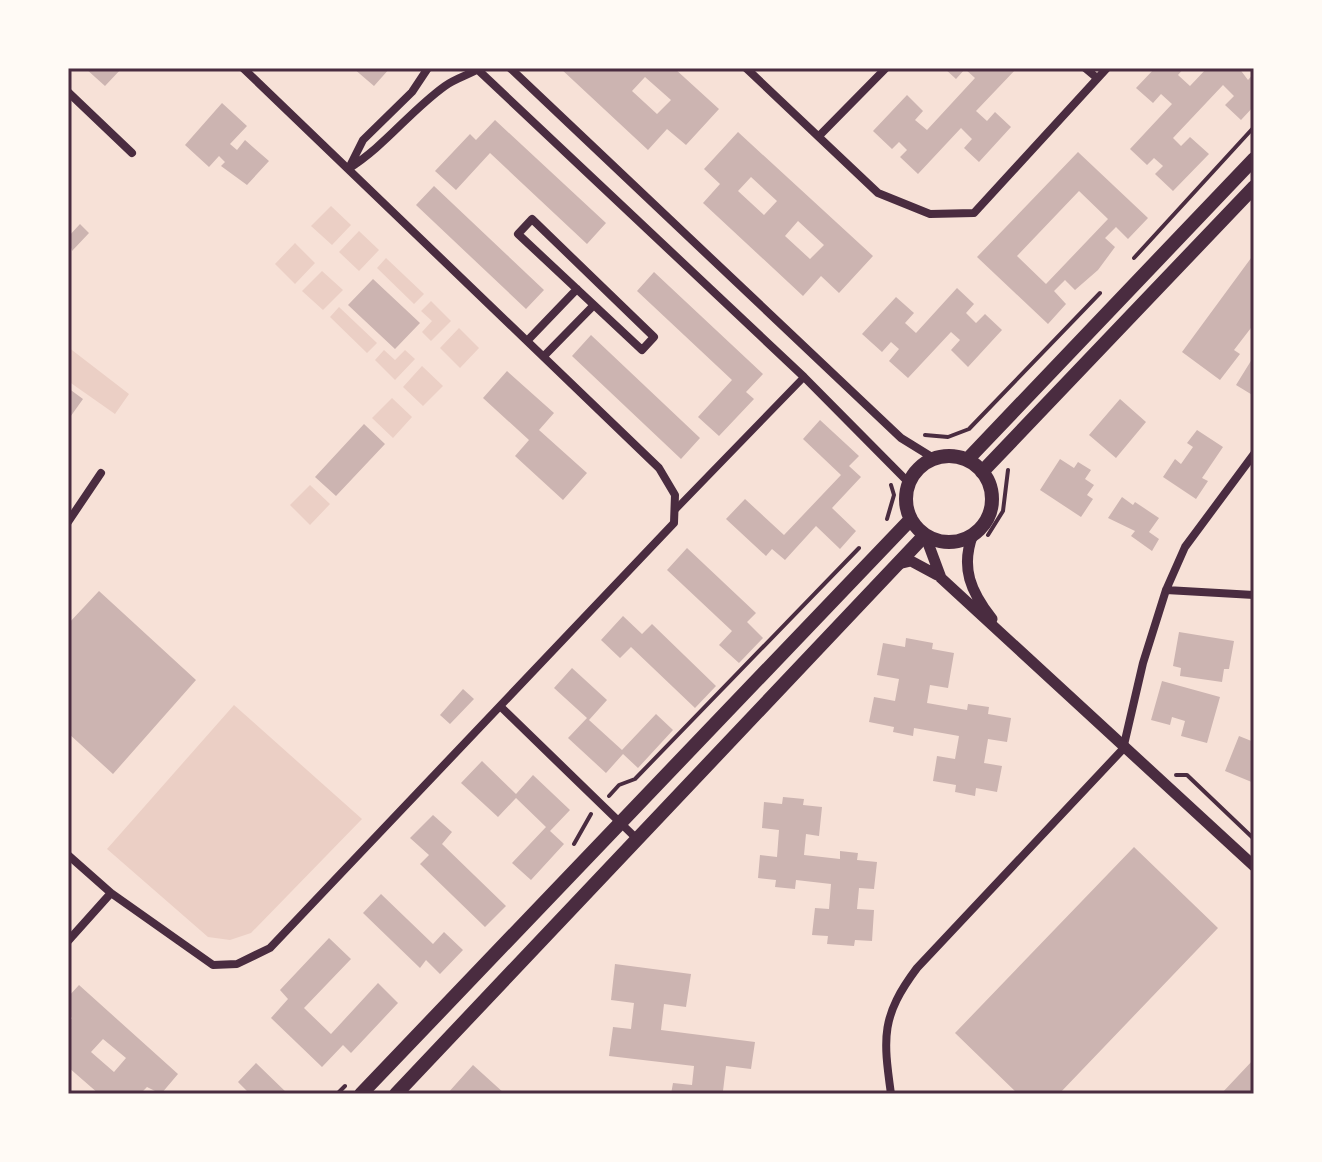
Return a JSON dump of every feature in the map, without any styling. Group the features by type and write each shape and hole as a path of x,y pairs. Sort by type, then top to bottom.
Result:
{"main road":[{"path":"967,460 1254,159"},
{"path":"982,472 1254,187"},
{"path":"951,456 967,460 982,472 990,488 991,505 977,540 952,542 925,535 911,519 906,501 909,483 920,468 935,459 951,456"},
{"path":"361,1094 911,519"},
{"path":"396,1094 925,535"}],"street":[{"path":"68,855 111,893 213,965 237,964 270,948 674,523 675,495 659,468 545,355 243,68"},
{"path":"348,169 363,140 412,92 428,68"},
{"path":"510,68 901,438 935,459"},
{"path":"746,68 878,193 930,214 974,213 1107,68"},
{"path":"819,136 886,68"},
{"path":"1085,68 1097,78"},
{"path":"348,169 377,151 408,117 447,84 478,69 804,377 909,483"},
{"path":"68,92 132,153"},
{"path":"532,219 654,337 642,350 594,305 518,234 532,219"},
{"path":"528,340 577,289"},
{"path":"545,355 594,305"},
{"path":"675,510 804,377"},
{"path":"891,1094 883,1040 897,995 917,968 1123,749 1143,663 1166,590 1185,547 1254,454"},
{"path":"68,522 101,473"},
{"path":"925,535 928,551 941,578"},
{"path":"977,540 967,551 967,581 1007,639"},
{"path":"898,564 911,561 921,564 941,578 1123,749 1254,866"},
{"path":"1166,590 1254,595"},
{"path":"501,707 637,839"},
{"path":"68,941 111,893"}],"path":[{"path":"1133,259 1254,127"},
{"path":"901,438 911,428 922,435 960,435 1103,291"},
{"path":"974,424 988,437"},
{"path":"977,540 1003,511 1007,494 1005,483 1013,460 1003,451"},
{"path":"883,526 894,495 889,478"},
{"path":"568,852 577,842 586,819 619,785 635,779 854,550 864,546"},
{"path":"1167,766 1176,775 1187,775 1254,839"},
{"path":"337,1094 348,1083"}],"shaded area":[{"path":"331,206 351,225 332,245 311,226"},
{"path":"359,231 379,250 359,271 339,252"},
{"path":"295,243 315,263 295,284 275,264"},
{"path":"386,258 424,294 414,304 377,268"},
{"path":"322,271 343,290 323,310 302,291"},
{"path":"431,301 451,321 431,341 422,332 432,321 421,311"},
{"path":"339,307 377,343 367,353 330,317"},
{"path":"459,328 479,348 460,368 440,348"},
{"path":"68,347 129,394 115,414 68,381"},
{"path":"384,350 395,360 405,350 415,359 395,380 375,360"},
{"path":"422,366 443,386 423,406 403,387"},
{"path":"392,398 412,417 393,438 372,418"},
{"path":"310,485 330,504 310,525 290,505"},
{"path":"234,705 362,819 251,933 230,940 208,937 107,849"}],"building":[{"path":"85,68 122,68 105,86"},
{"path":"353,68 390,68 374,86"},
{"path":"560,68 674,68 719,109 686,145 667,129 648,150","holes":["645,77 671,100 657,114 632,91"]},
{"path":"944,68 1017,68 976,111 987,121 995,112 1011,127 979,162 964,148 972,139 961,128 918,174 900,157 907,150 899,142 892,149 873,131 907,95 923,111 915,120 927,130 975,78 965,69 956,79"},
{"path":"1155,68 1184,68 1178,75 1190,86 1207,68 1239,68 1248,80 1254,73 1254,106 1241,120 1225,105 1234,96 1223,85 1173,138 1181,146 1190,137 1209,154 1173,191 1155,174 1163,166 1154,158 1147,165 1130,149 1172,104 1161,94 1153,103 1136,88"},
{"path":"222,103 247,126 230,144 237,150 245,140 269,161 247,185 221,166 225,162 219,156 209,167 185,145"},
{"path":"495,120 606,223 587,244 490,153 456,190 435,171 470,134 476,140"},
{"path":"738,132 873,256 839,293 821,276 803,296 703,203 720,184 704,169","holes":["751,177 777,201 764,215 738,191","798,221 824,245 810,259 785,236"]},
{"path":"1078,152 1148,218 1128,239 1116,227 1105,238 1115,247 1098,270 1075,290 1065,280 1054,291 1066,304 1048,324 977,257","holes":["1079,191 1108,219 1046,284 1017,256"]},
{"path":"434,186 544,290 526,309 416,205"},
{"path":"80,224 89,233 72,251 68,237"},
{"path":"1254,254 1254,324 1234,350 1240,354 1220,380 1182,352"},
{"path":"654,272 763,374 746,392 754,399 719,436 698,417 732,380 637,291"},
{"path":"373,279 420,323 395,349 348,305"},
{"path":"957,288 974,304 966,313 976,323 985,314 1002,330 968,367 951,350 960,340 951,332 908,378 889,361 899,349 891,342 882,352 862,334 896,297 914,313 905,323 916,333"},
{"path":"591,335 700,438 681,459 572,356"},
{"path":"1254,356 1254,396 1236,385"},
{"path":"507,371 554,413 539,430 587,473 563,500 515,456 529,440 483,398"},
{"path":"68,388 83,399 68,420"},
{"path":"1120,399 1146,422 1116,458 1089,435"},
{"path":"820,420 859,456 849,466 861,477 832,508 856,531 840,549 816,526 785,560 772,549 766,556 726,519 745,499 784,535 841,475 803,439"},
{"path":"364,424 385,444 336,496 315,477"},
{"path":"1197,430 1223,447 1202,478 1208,481 1196,499 1163,477 1175,459 1181,464 1193,447 1187,443"},
{"path":"1060,459 1074,468 1078,462 1091,470 1085,479 1094,485 1087,495 1093,499 1081,517 1040,490"},
{"path":"1122,497 1159,518 1149,532 1159,539 1152,551 1131,536 1135,531 1108,518"},
{"path":"687,548 756,613 747,622 763,638 739,663 719,645 732,631 667,570"},
{"path":"99,591 196,680 113,774 68,733 68,624"},
{"path":"623,616 642,634 652,624 716,686 695,708 631,647 620,658 601,640"},
{"path":"1179,632 1234,641 1229,669 1224,669 1222,682 1180,676 1181,668 1173,666"},
{"path":"906,638 933,643 932,649 954,653 948,688 930,685 927,703 967,710 968,704 989,707 988,714 1011,718 1007,742 988,739 984,763 1002,766 997,792 976,788 975,796 955,792 956,785 933,781 937,756 955,759 959,736 914,728 913,736 893,732 894,727 869,722 874,697 895,701 899,679 877,675 883,643 905,647"},
{"path":"572,668 607,700 589,720 622,750 656,714 673,730 638,768 623,754 606,773 568,738 587,718 554,688"},
{"path":"1162,681 1220,697 1207,743 1181,736 1185,721 1172,717 1170,725 1151,720"},
{"path":"463,689 474,699 450,724 440,715"},
{"path":"1239,736 1254,742 1254,783 1225,771"},
{"path":"482,761 516,794 533,775 570,810 550,831 564,844 531,880 512,863 546,827 516,798 498,817 461,783"},
{"path":"783,797 804,799 803,805 822,807 819,836 806,834 804,855 840,859 840,851 858,853 857,860 877,862 874,889 859,888 857,909 874,910 872,941 855,940 854,946 827,944 828,936 812,935 815,908 829,909 831,884 796,880 795,889 775,887 776,880 758,878 760,855 777,857 779,830 762,828 764,802 782,804"},
{"path":"433,815 452,832 442,844 506,906 485,927 420,864 429,855 410,838"},
{"path":"1134,847 1218,928 1059,1094 1018,1094 955,1033"},
{"path":"381,894 433,944 444,932 463,950 440,974 426,960 420,968 363,913"},
{"path":"329,938 351,959 304,1008 331,1034 378,983 398,1003 351,1053 343,1045 322,1067 271,1018 288,999 280,990"},
{"path":"615,964 691,974 686,1007 664,1004 661,1030 755,1042 751,1069 726,1066 723,1091 736,1094 671,1094 673,1083 692,1085 694,1066 609,1056 613,1027 631,1029 634,1003 611,1000"},
{"path":"79,985 178,1074 161,1094 147,1087 140,1094 99,1094 68,1067 68,1023 72,1018 68,1015 68,997","holes":["103,1039 126,1058 114,1072 91,1052"]},
{"path":"1254,1059 1254,1094 1221,1094"},
{"path":"256,1063 288,1094 250,1094 238,1082"},
{"path":"473,1065 505,1094 447,1094"}]}
